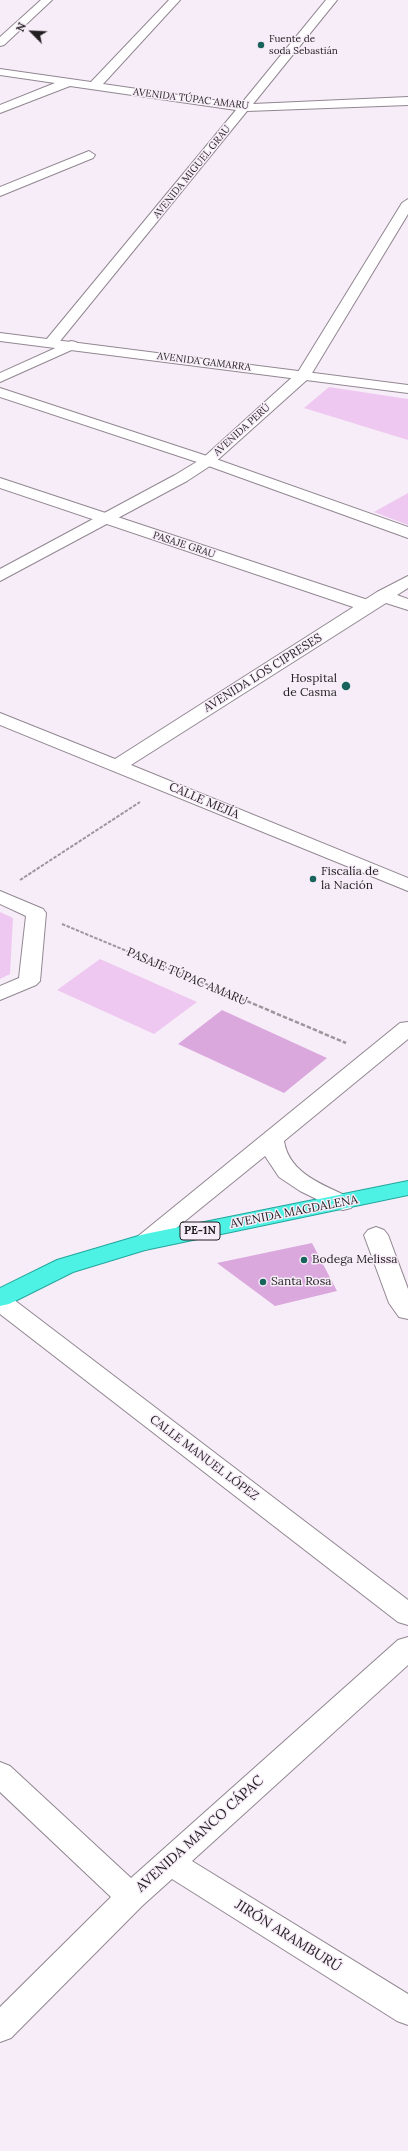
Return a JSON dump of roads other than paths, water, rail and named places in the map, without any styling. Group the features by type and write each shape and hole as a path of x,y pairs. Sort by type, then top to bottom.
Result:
{"highway":[{"name":"AVENIDA MAGDALENA","path":"0,1298 65,1266 97,1255 145,1242 343,1203 408,1188"}],"street":[{"path":"0,44 47,0"},
{"path":"94,86 175,0"},
{"name":"AVENIDA MIGUEL GRAU","path":"51,343 332,0"},
{"name":"AVENIDA TÚPAC AMARU","path":"0,72 245,108 408,102"},
{"path":"0,109 67,83"},
{"path":"0,192 89,155"},
{"name":"AVENIDA PERÚ","path":"0,576 208,461 304,375 408,203"},
{"name":"AVENIDA GAMARRA","path":"0,337 408,389"},
{"path":"0,378 71,345"},
{"path":"0,392 208,461 408,533"},
{"name":"PASAJE GRAU","path":"0,483 368,606"},
{"name":"AVENIDA LOS CIPRESES","path":"118,765 408,581"},
{"path":"383,596 408,605"},
{"name":"CALLE MEJÍA","path":"0,718 118,765 408,885"},
{"path":"0,994 29,981 36,913 7,891"},
{"path":"145,1242 408,1028"},
{"path":"272,1139 272,1149 276,1160 287,1171 309,1186 343,1203"},
{"path":"376,1235 401,1303 408,1311"},
{"name":"CALLE MANUEL LÓPEZ","path":"0,1302 408,1614"},
{"name":"AVENIDA MANCO CÁPAC","path":"0,2028 131,1897 408,1648"},
{"path":"0,1774 131,1897"},
{"name":"JIRÓN ARAMBURÚ","path":"169,1862 408,2010"}],"place":[{"name":"Fuente de soda Sebastián","path":"261,45"},
{"name":"Hospital de Casma","path":"346,686"},
{"name":"Fiscalía de la Nación","path":"313,879"},
{"name":"Bodega Melissa","path":"304,1260"},
{"name":"Santa Rosa","path":"263,1282"}]}
